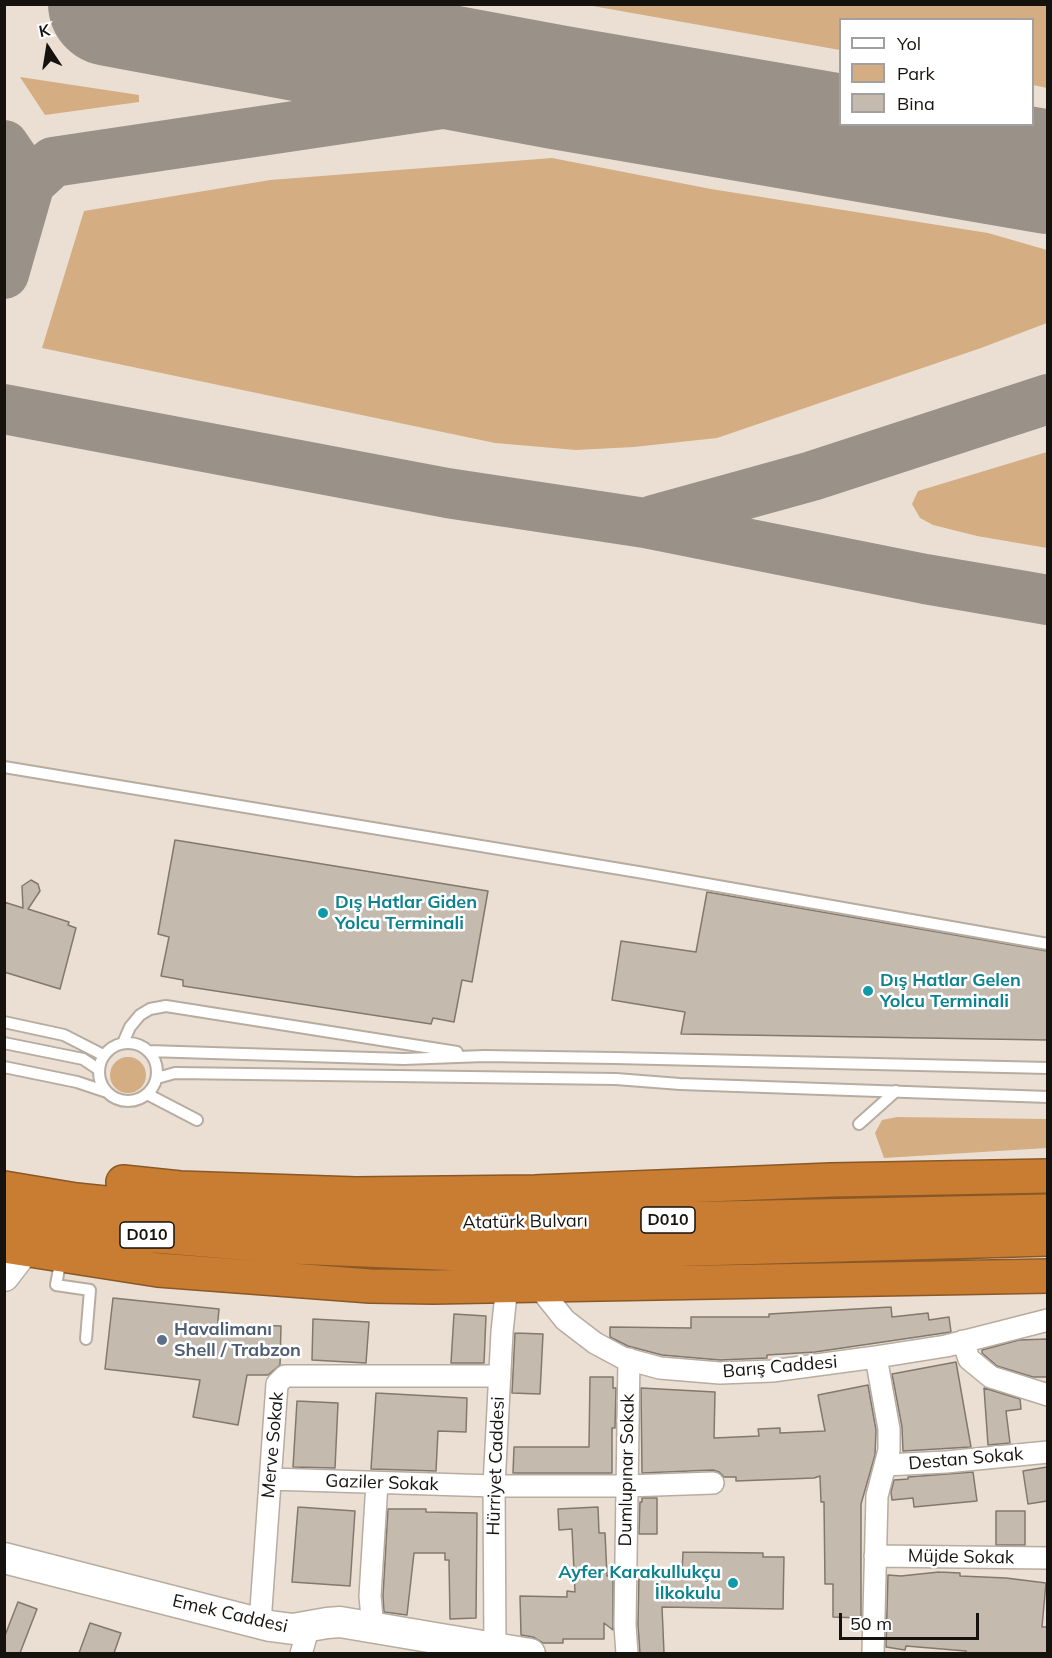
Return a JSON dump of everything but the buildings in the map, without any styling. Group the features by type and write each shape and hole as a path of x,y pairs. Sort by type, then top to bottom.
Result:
{"highway":[{"path":"4,1170 180,1188 356,1194 535,1192 831,1180 1047,1176"},
{"name":"Atatürk Bulvarı","path":"4,1188 290,1234 488,1255 1047,1239"},
{"name":"Atatürk Bulvarı","path":"4,1216 82,1230 290,1234 443,1224 1047,1211"},
{"path":"14,1248 158,1270 328,1283 433,1287 1047,1276"}],"street":[{"path":"4,1276 14,1248"},
{"name":"Barış Caddesi","path":"522,1285 552,1305 565,1320 595,1343 629,1359 660,1368 720,1373 772,1371 876,1357 963,1341 1047,1320"},
{"name":"Hürriyet Caddesi","path":"495,1648 494,1486 500,1376 522,1285"},
{"path":"963,1341 969,1359 991,1377 1047,1395"},
{"path":"873,1653 877,1496 889,1449 889,1429 876,1357"},
{"name":"Dumlupınar Sokak","path":"627,1653 625,1625 629,1359"},
{"name":"Merve Sokak","path":"260,1623 277,1384 285,1376 500,1376"},
{"name":"Destan Sokak","path":"885,1465 946,1462 1047,1452"},
{"name":"Gaziler Sokak","path":"270,1479 494,1486 627,1486 713,1483"},
{"path":"373,1628 370,1596 377,1483"},
{"name":"Müjde Sokak","path":"875,1556 1047,1558"},
{"name":"Emek Caddesi","path":"4,1558 260,1623 293,1629 305,1640 340,1622 530,1653"}],"lane":[{"path":"4,767 655,875 1047,944"},
{"path":"123,1043 130,1027 140,1016 150,1009 166,1006 484,1056"},
{"path":"4,1022 64,1035 103,1055"},
{"path":"4,1043 82,1059 98,1069"},
{"path":"4,1067 77,1082 104,1091 120,1101 139,1100 153,1087 157,1078 154,1059 148,1051 134,1043 123,1043 103,1055 98,1069 100,1084 104,1091"},
{"path":"148,1051 404,1059 484,1056 1047,1068"},
{"path":"615,1058 616,1079"},
{"path":"157,1078 175,1073 616,1079 680,1084 1047,1097"},
{"path":"860,1125 896,1091"},
{"path":"147,1094 197,1120"},
{"path":"61,1255 56,1285 90,1290 86,1339"}],"green space":[{"path":"587,5 1047,5 1047,88 1034,85 1034,18 839,18 839,50"},
{"path":"20,77 139,95 139,102 45,115"},
{"path":"552,158 711,189 988,233 1047,250 1047,323 981,348 717,438 634,447 576,450 495,443 42,348 84,211 270,180"},
{"path":"1047,452 1047,548 977,536 933,525 920,518 912,504 918,491"},
{"path":"128,1057 141,1062 146,1075 141,1088 128,1093 115,1088 110,1075 115,1062"},
{"path":"897,1117 1047,1119 1047,1148 884,1158 875,1133 882,1120"}],"taxiway":[{"path":"30,183 53,162 556,87"},
{"path":"4,145 30,183 4,274"},
{"path":"653,520 812,476 1048,399"},
{"path":"4,409 447,493 645,523 925,579 1048,600"}],"runway":[{"path":"110,4 556,87 1048,172"}],"place":[{"name":"Dış Hatlar Giden Yolcu Terminali","path":"323,913"},
{"name":"Dış Hatlar Gelen Yolcu Terminali","path":"868,991"},
{"name":"Havalimanı Shell / Trabzon","path":"162,1340"},
{"name":"Ayfer Karakullukçu İlkokulu","path":"733,1583"}]}
